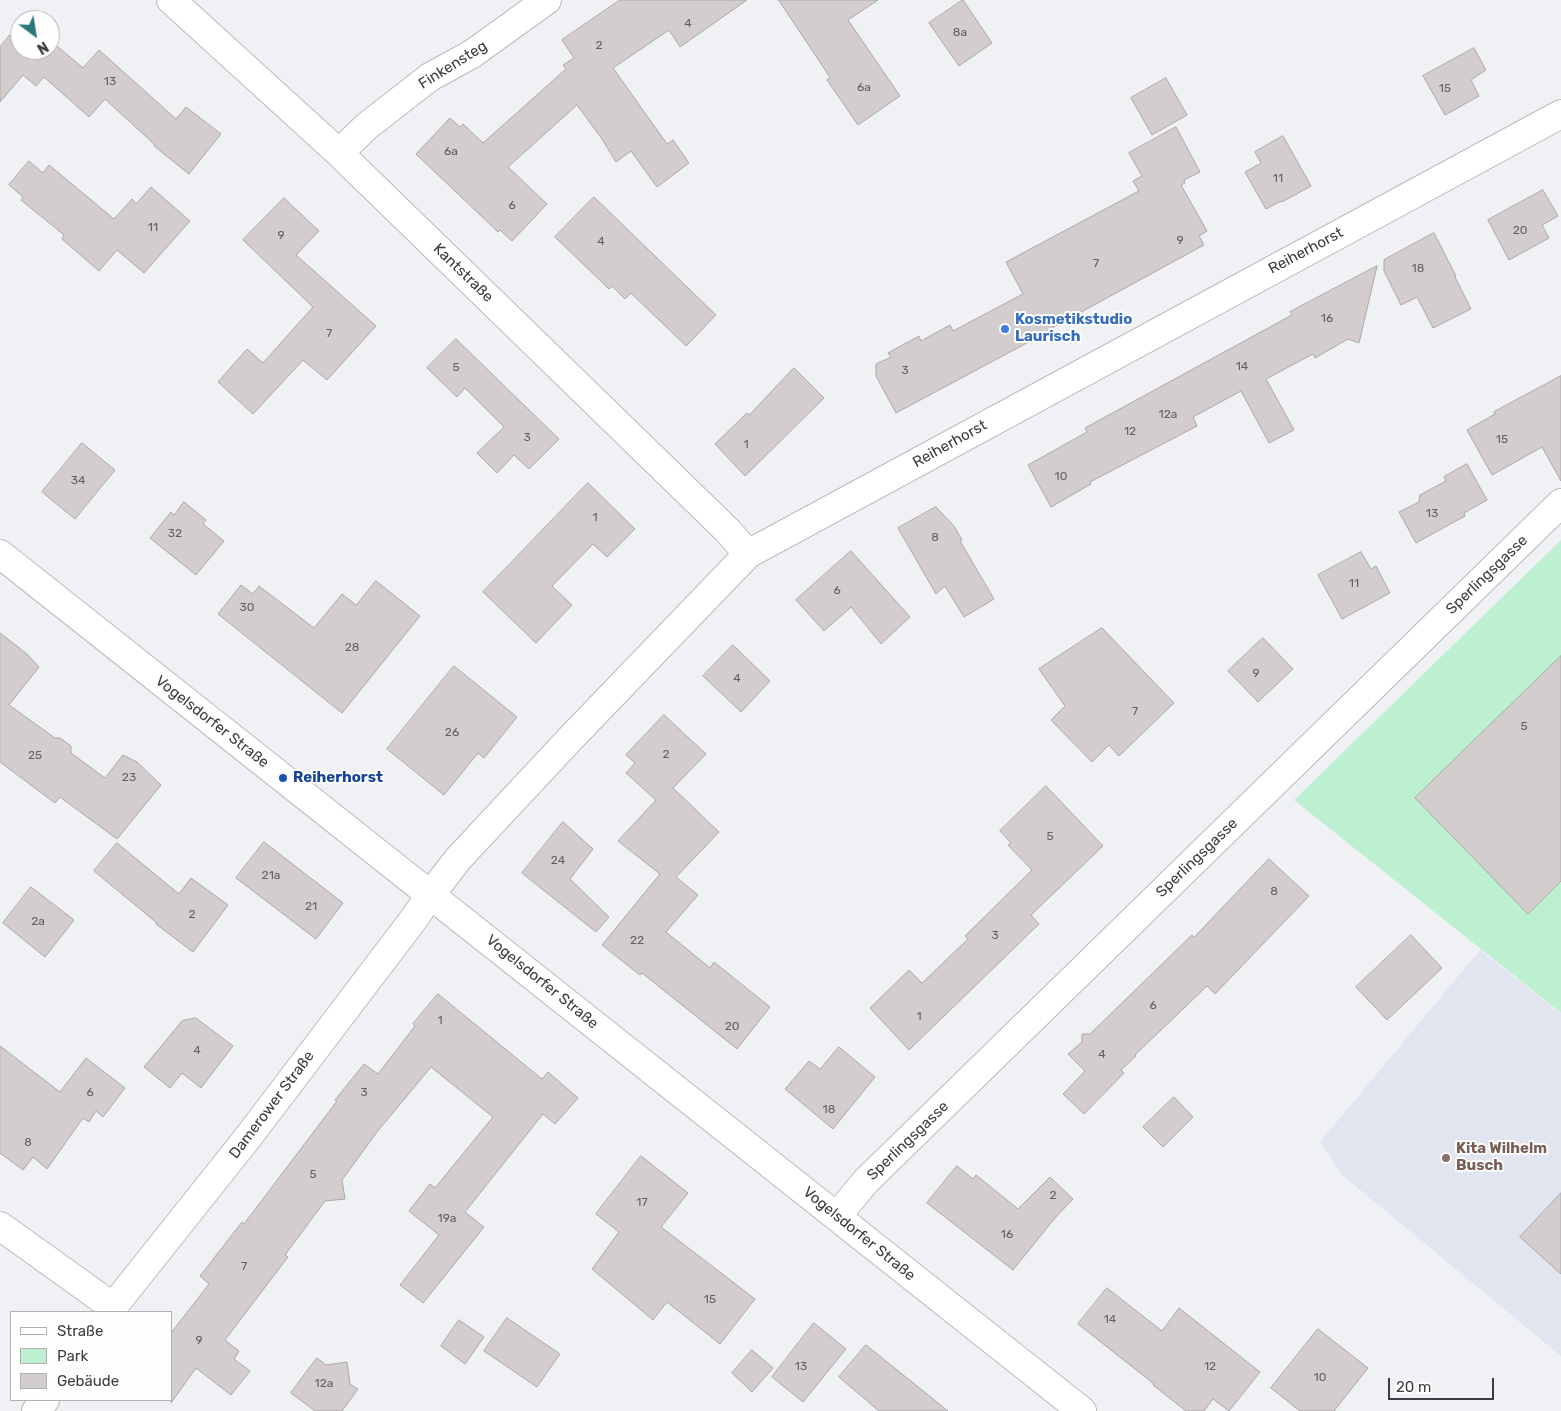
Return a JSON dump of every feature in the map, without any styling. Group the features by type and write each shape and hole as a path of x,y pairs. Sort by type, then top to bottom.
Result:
{"street":[{"name":"Kantstraße","path":"171,0 339,153 728,532 748,554"},
{"name":"Finkensteg","path":"339,153 367,126 430,77 472,54 547,0"},
{"name":"Reiherhorst","path":"430,894 458,859 570,739 748,554 1561,114"},
{"name":"Sperlingsgasse","path":"837,1216 866,1181 1561,503"},
{"name":"Vogelsdorfer Straße","path":"0,554 1082,1411"},
{"name":"Damerower Straße","path":"111,1310 249,1136 413,920 430,894"},
{"path":"0,1226 111,1310"},
{"path":"36,1411 44,1401"}],"shaded area":[{"name":"Kita Wilhelm Busch","path":"1480,950 1561,1014 1561,1356 1342,1175 1320,1142"}],"green space":[{"path":"1561,540 1561,1013 1294,800"}],"building":[{"path":"620,0 747,0 680,47 669,30 613,68 667,144 673,140 689,163 657,187 631,151 616,162 577,105 508,167 547,204 512,241 500,230 498,232 416,154 450,118 460,127 463,124 483,143 566,69 563,65 574,58 562,40"},
{"path":"779,0 878,0 848,20 900,96 858,125 827,80 830,78"},
{"path":"963,0 992,43 959,66 929,23"},
{"path":"10,35 10,60 60,60 60,48 83,68 99,50 176,119 186,107 221,134 189,174 154,146 105,99 89,117 44,77 36,86 23,75 0,102 0,47"},
{"path":"1474,48 1486,70 1471,80 1479,96 1445,115 1423,76"},
{"path":"1166,78 1187,115 1152,135 1131,98"},
{"path":"1176,127 1200,172 1184,180 1185,183 1181,185 1207,231 1199,236 1204,245 896,413 876,376 876,364 891,357 888,353 919,336 921,341 950,325 953,331 1023,294 1006,262 1139,191 1133,181 1142,176 1129,153"},
{"path":"1283,136 1311,186 1266,209 1245,172 1261,163 1255,152"},
{"path":"29,161 43,173 49,165 114,219 132,199 136,204 151,187 190,221 144,273 117,250 99,271 62,239 64,235 21,200 23,197 9,185"},
{"path":"1543,190 1558,216 1542,225 1549,238 1509,260 1488,220"},
{"path":"594,197 716,315 686,346 631,293 625,299 612,286 609,289 555,237"},
{"path":"284,198 319,231 296,255 376,326 327,380 303,360 253,414 218,382 247,349 263,363 313,307 243,240"},
{"path":"1434,233 1471,309 1433,328 1417,297 1401,305 1384,271 1384,260"},
{"path":"1377,266 1359,343 1348,339 1315,358 1313,354 1266,379 1294,430 1269,443 1241,391 1193,417 1197,426 1090,482 1091,484 1051,507 1028,465 1087,432 1085,428 1292,315 1290,312"},
{"path":"456,339 559,439 529,469 514,455 497,473 477,453 504,427 465,388 457,397 427,368"},
{"path":"794,368 824,398 745,476 715,444 747,413 749,415"},
{"path":"1561,376 1561,481 1542,447 1492,475 1467,430 1495,414 1494,412"},
{"path":"82,443 115,470 75,519 42,492"},
{"path":"1467,464 1487,500 1464,513 1465,516 1416,543 1399,512 1419,502 1420,495 1446,481 1444,477"},
{"path":"588,483 635,529 607,557 593,544 552,586 572,605 536,643 483,592"},
{"path":"184,502 206,520 203,524 224,541 196,575 150,538 171,512 174,515"},
{"path":"936,507 954,526 962,540 960,541 994,599 964,617 945,586 936,594 898,528"},
{"path":"851,551 910,617 881,644 851,607 824,631 796,600"},
{"path":"1361,552 1371,569 1376,566 1390,593 1342,619 1318,575"},
{"path":"376,581 420,616 342,713 218,614 241,585 253,594 259,586 314,628 342,594 356,605"},
{"path":"1102,628 1174,703 1119,756 1109,745 1092,762 1051,720 1065,706 1039,669"},
{"path":"0,633 27,654 39,667 9,705 55,738 60,738 71,746 71,753 105,778 123,755 137,762 161,785 117,839 60,797 55,803 0,762"},
{"path":"1263,638 1293,669 1258,702 1228,671"},
{"path":"733,645 770,681 741,712 703,676"},
{"path":"1561,656 1561,881 1528,914 1415,798"},
{"path":"454,666 517,717 484,758 478,753 444,795 387,749"},
{"path":"664,715 706,754 673,788 719,832 676,877 698,895 666,932 710,968 714,962 770,1007 737,1049 642,973 640,975 602,945 660,874 618,841 656,800 626,773 635,763 626,755"},
{"path":"1046,786 1103,846 1031,915 1039,924 909,1050 870,1008 909,970 922,983 968,939 965,936 1032,870 1008,845 1011,843 1000,831"},
{"path":"563,822 593,849 570,879 609,917 596,932 522,873"},
{"path":"264,842 343,903 316,939 236,878"},
{"path":"117,843 179,894 191,878 228,905 193,952 156,924 94,871"},
{"path":"1269,859 1309,896 1215,994 1207,986 1135,1055 1121,1070 1124,1073 1084,1114 1063,1094 1085,1071 1068,1054 1082,1042 1082,1034 1090,1034 1192,935 1194,937"},
{"path":"31,887 74,920 45,957 3,923"},
{"path":"1411,935 1442,968 1387,1020 1356,987"},
{"path":"438,994 542,1079 548,1072 578,1098 555,1124 543,1114 465,1212 484,1227 423,1303 400,1285 439,1235 409,1211 430,1184 435,1188 493,1117 431,1067 377,1132 342,1180 345,1199 325,1201 285,1255 288,1257 225,1340 239,1351 234,1359 250,1371 231,1395 196,1368 171,1403 172,1332 209,1284 200,1276 242,1222 244,1224 337,1101 335,1100 364,1064 378,1074 415,1026 413,1024"},
{"path":"196,1018 233,1046 201,1088 182,1073 170,1088 144,1067 182,1021"},
{"path":"0,1046 60,1092 86,1058 125,1088 103,1117 96,1111 89,1122 83,1118 47,1169 33,1157 23,1170 0,1153"},
{"path":"839,1047 875,1077 833,1129 785,1089 809,1061 820,1069"},
{"path":"1174,1097 1193,1117 1163,1147 1143,1127"},
{"path":"641,1156 688,1193 661,1227 755,1299 720,1344 667,1302 653,1320 592,1269 619,1232 596,1214"},
{"path":"957,1166 973,1179 976,1175 1018,1209 1050,1177 1073,1199 1013,1270 927,1203"},
{"path":"1561,1193 1561,1274 1520,1237"},
{"path":"1107,1288 1162,1331 1179,1308 1260,1372 1229,1411 1213,1399 1204,1411 1186,1411 1078,1324"},
{"path":"507,1318 560,1354 537,1387 484,1351"},
{"path":"459,1320 484,1337 465,1364 441,1346"},
{"path":"814,1323 846,1349 803,1402 772,1377"},
{"path":"1318,1329 1368,1368 1334,1411 1300,1411 1271,1388"},
{"path":"866,1345 948,1411 879,1411 839,1377"},
{"path":"752,1350 773,1368 752,1392 732,1373"},
{"path":"317,1358 326,1365 347,1362 350,1384 358,1389 342,1411 315,1411 291,1393"}],"place":[{"name":"Kosmetikstudio Laurisch","path":"1005,329"},
{"name":"Reiherhorst","path":"283,778"},
{"name":"Kita Wilhelm Busch","path":"1446,1158"}]}
